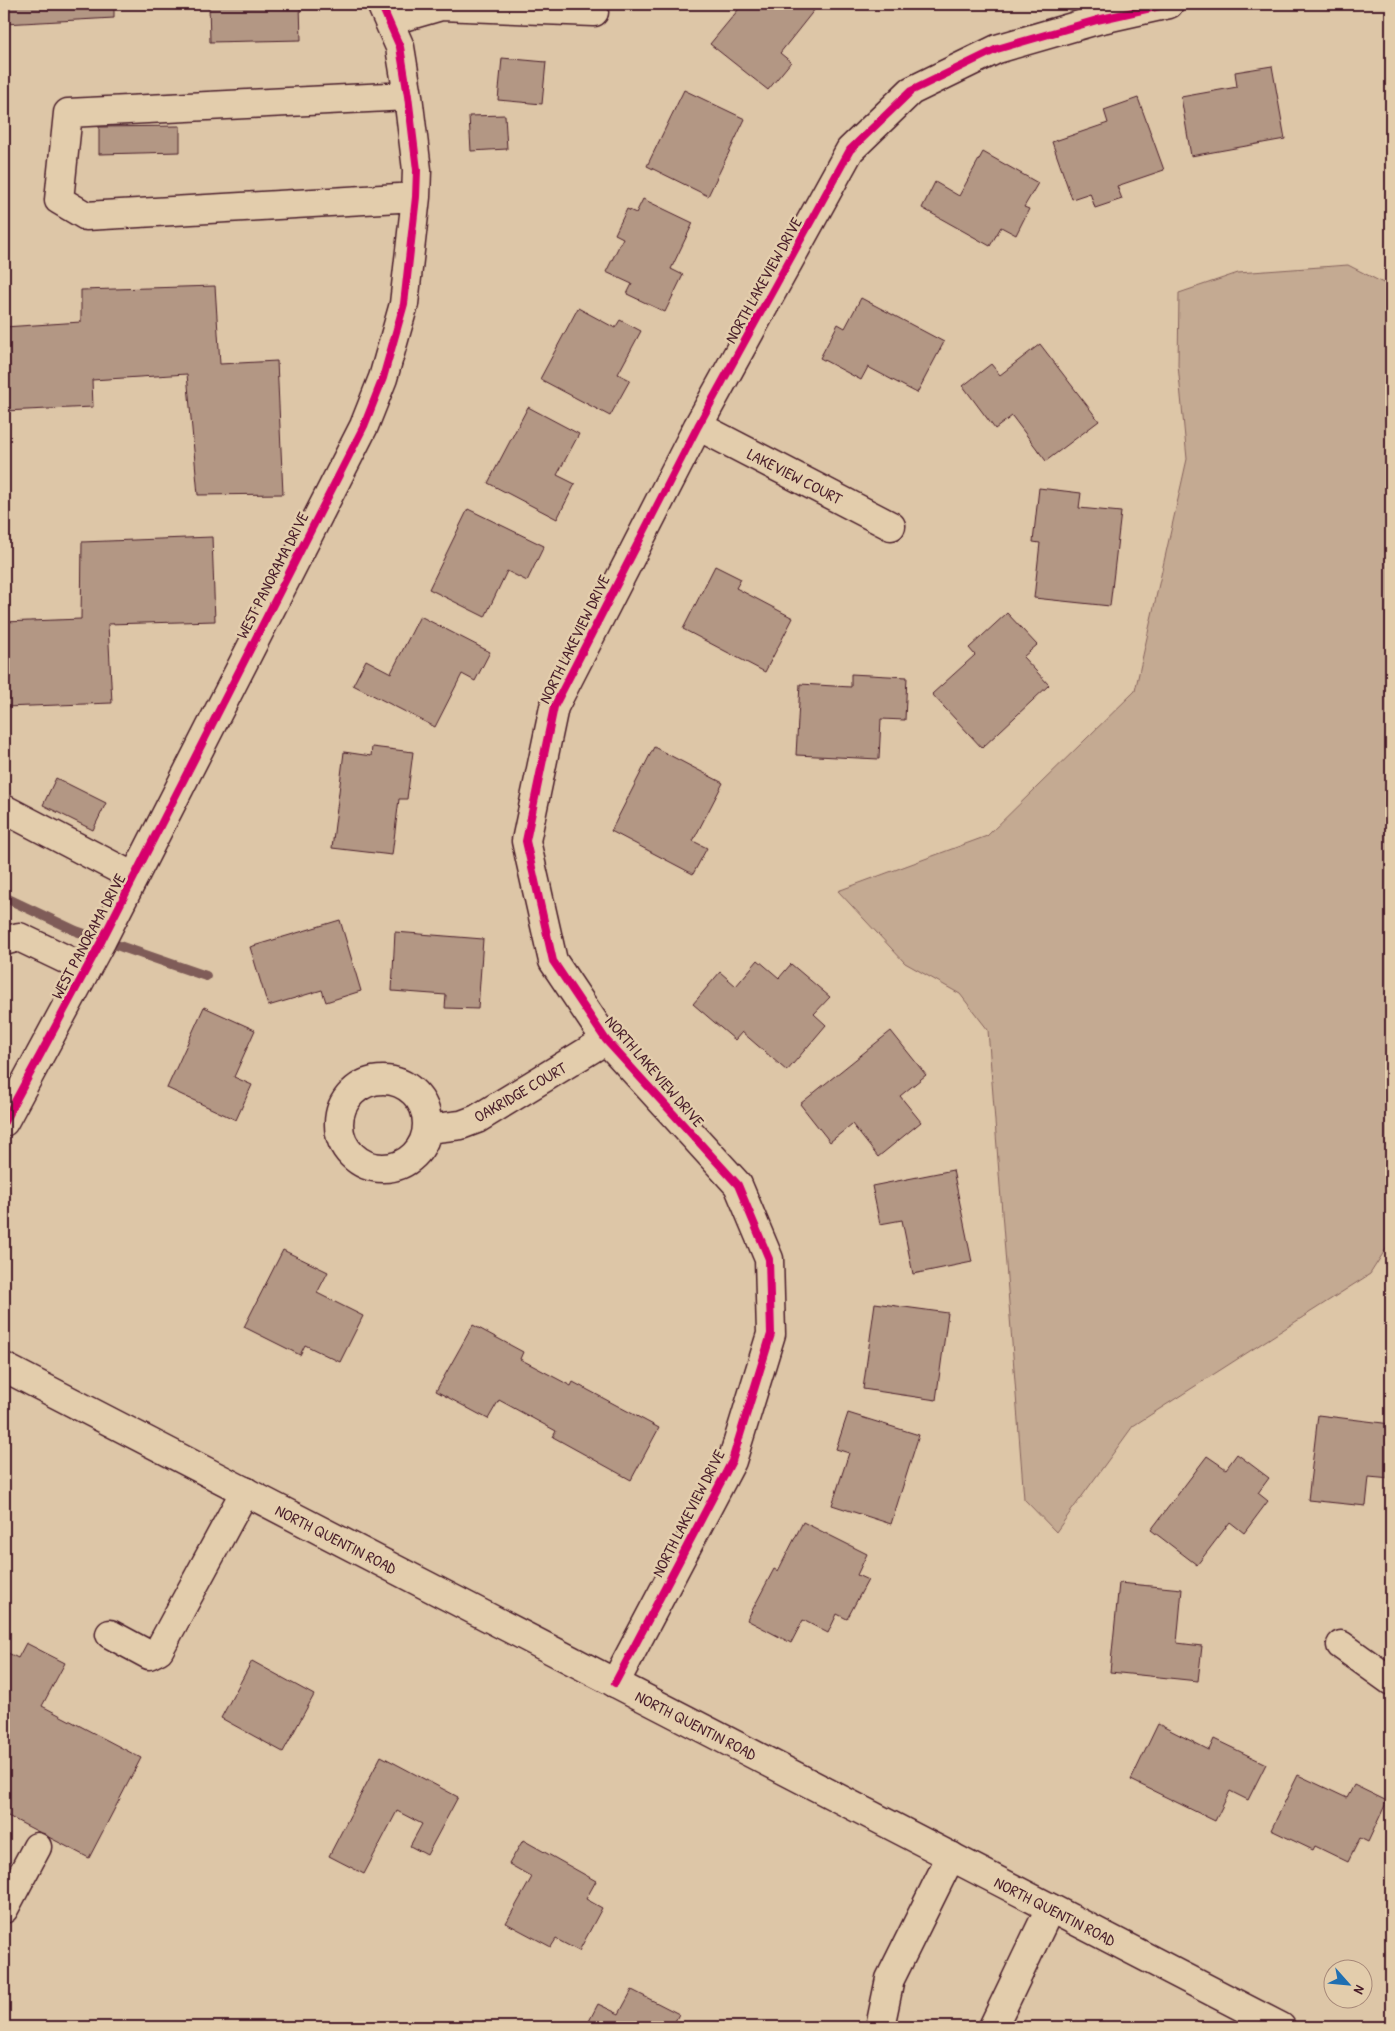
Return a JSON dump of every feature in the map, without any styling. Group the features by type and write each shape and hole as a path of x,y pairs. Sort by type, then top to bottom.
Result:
{"street":[{"name":"NORTH LAKEVIEW DRIVE","path":"615,1683 732,1461 771,1334 768,1259 738,1185 606,1040 553,961 526,840 554,707 698,426 850,150 910,91 997,49 1095,12 1169,4"},
{"path":"385,12 441,6 594,12"},
{"name":"WEST PANORAMA DRIVE","path":"4,1122 86,970 364,426 383,378 404,304 416,197 417,170 400,47 385,12"},
{"path":"408,96 68,113 59,200 86,216 416,197"},
{"name":"LAKEVIEW COURT","path":"698,426 891,526"},
{"path":"4,809 134,877"},
{"path":"4,941 19,937 86,970"},
{"name":"OAKRIDGE COURT","path":"427,1129 461,1125 476,1119 606,1040"},
{"name":"NORTH QUENTIN ROAD","path":"4,1367 1281,2027"},
{"path":"110,1634 149,1655 159,1650 245,1491"},
{"path":"1342,1645 1391,1681"},
{"path":"4,1909 37,1847"},
{"path":"880,2027 890,1979 951,1856"},
{"path":"994,2027 1050,1908"}],"shaded area":[{"path":"1348,265 1391,287 1391,1241 1370,1274 1133,1426 1056,1532 1024,1499 988,1030 960,994 905,963 838,891 987,836 1135,691 1187,459 1178,365 1179,293 1238,273"}],"building":[{"path":"4,4 114,4 114,18 4,24"},
{"path":"209,4 300,4 301,40 210,42"},
{"path":"743,4 808,4 815,9 780,53 791,62 768,90 710,44"},
{"path":"502,58 546,62 542,104 498,100"},
{"path":"1272,66 1285,139 1191,156 1181,97 1237,87 1235,72"},
{"path":"684,90 745,119 708,196 647,166"},
{"path":"1138,98 1164,170 1117,186 1122,199 1095,208 1090,193 1072,199 1052,142 1108,123 1104,110"},
{"path":"505,115 507,149 471,151 469,116"},
{"path":"180,126 180,152 99,154 99,127"},
{"path":"983,152 1038,183 1024,207 1029,209 1016,235 1001,227 990,246 922,208 935,182 959,196"},
{"path":"643,199 693,223 671,269 683,275 665,312 627,294 632,284 606,272 623,238 615,234 627,209 636,213"},
{"path":"215,286 220,364 277,361 283,494 198,495 187,374 92,380 93,407 4,411 4,327 81,322 81,290"},
{"path":"861,298 944,342 917,393 868,367 861,380 820,358 838,324 845,328"},
{"path":"578,308 615,328 620,320 641,331 618,374 630,380 610,416 540,379"},
{"path":"1040,344 1099,421 1046,461 1012,416 995,429 963,386 991,364 1000,375"},
{"path":"528,407 579,434 557,475 575,484 557,519 488,483"},
{"path":"1039,488 1081,493 1079,508 1121,512 1110,606 1034,598 1040,543 1033,542"},
{"path":"468,509 544,546 527,581 507,571 485,617 429,589"},
{"path":"212,537 215,621 108,624 112,703 4,707 4,622 81,619 82,542"},
{"path":"715,566 741,579 736,588 793,618 765,672 683,629"},
{"path":"1007,613 1037,645 1023,657 1049,685 982,748 932,694 975,655 969,648"},
{"path":"420,616 490,652 475,681 462,674 435,727 353,685 366,660 391,673"},
{"path":"851,674 907,677 905,720 881,719 879,759 796,755 800,684 851,687"},
{"path":"372,747 413,752 407,799 399,799 392,855 332,848 344,752 371,756"},
{"path":"654,747 723,783 693,841 707,848 693,874 611,831"},
{"path":"56,778 106,803 93,830 43,805"},
{"path":"340,920 361,991 326,1002 322,990 268,1006 250,947"},
{"path":"395,932 483,939 478,1009 445,1008 446,995 392,991"},
{"path":"758,960 779,978 791,964 830,997 814,1014 826,1025 787,1071 742,1032 735,1040 693,1004 720,972 736,986"},
{"path":"204,1007 255,1030 234,1077 252,1085 236,1120 167,1088"},
{"path":"891,1031 926,1075 900,1096 921,1122 878,1157 852,1124 830,1142 800,1104"},
{"path":"953,1170 972,1262 913,1274 902,1220 880,1224 872,1186"},
{"path":"283,1250 328,1272 317,1293 363,1316 340,1362 305,1345 300,1355 244,1327"},
{"path":"875,1303 948,1313 936,1400 863,1389"},
{"path":"473,1325 523,1352 520,1359 571,1386 573,1382 659,1428 631,1480 553,1437 556,1431 499,1400 488,1419 436,1391"},
{"path":"848,1413 919,1435 891,1524 832,1505 849,1453 836,1449"},
{"path":"1318,1415 1391,1424 1391,1479 1369,1477 1366,1506 1308,1500"},
{"path":"1237,1454 1269,1478 1258,1493 1268,1501 1244,1533 1230,1522 1197,1565 1151,1530 1207,1456 1226,1469"},
{"path":"803,1522 867,1554 857,1575 868,1580 847,1619 837,1614 828,1633 803,1620 791,1643 747,1620 774,1569 778,1571"},
{"path":"1119,1583 1182,1589 1177,1643 1202,1646 1198,1681 1110,1672"},
{"path":"26,1643 65,1663 42,1706 141,1758 89,1858 4,1814 4,1651 18,1658"},
{"path":"252,1661 314,1695 283,1752 221,1718"},
{"path":"1158,1724 1209,1750 1214,1739 1266,1764 1248,1800 1230,1791 1215,1821 1131,1780"},
{"path":"381,1756 458,1797 427,1855 410,1846 422,1824 397,1811 364,1874 329,1856"},
{"path":"1298,1775 1347,1798 1354,1785 1387,1801 1368,1842 1360,1838 1348,1862 1315,1846 1313,1850 1271,1830"},
{"path":"523,1840 596,1881 586,1899 602,1908 579,1951 556,1939 551,1947 506,1923 532,1877 509,1864"},
{"path":"632,1990 679,2014 672,2027 586,2027 598,2004 619,2014"}],"waterway":[{"path":"4,897 76,931 206,976"}],"cycle path":[{"path":"4,1122 102,940 364,426 383,378 404,304 416,197 417,170 400,47 381,4"},
{"path":"615,1683 732,1461 771,1334 769,1259 738,1185 606,1040 553,961 526,841 554,707 698,426 850,150 911,91 997,49 1097,20 1169,4"}]}
